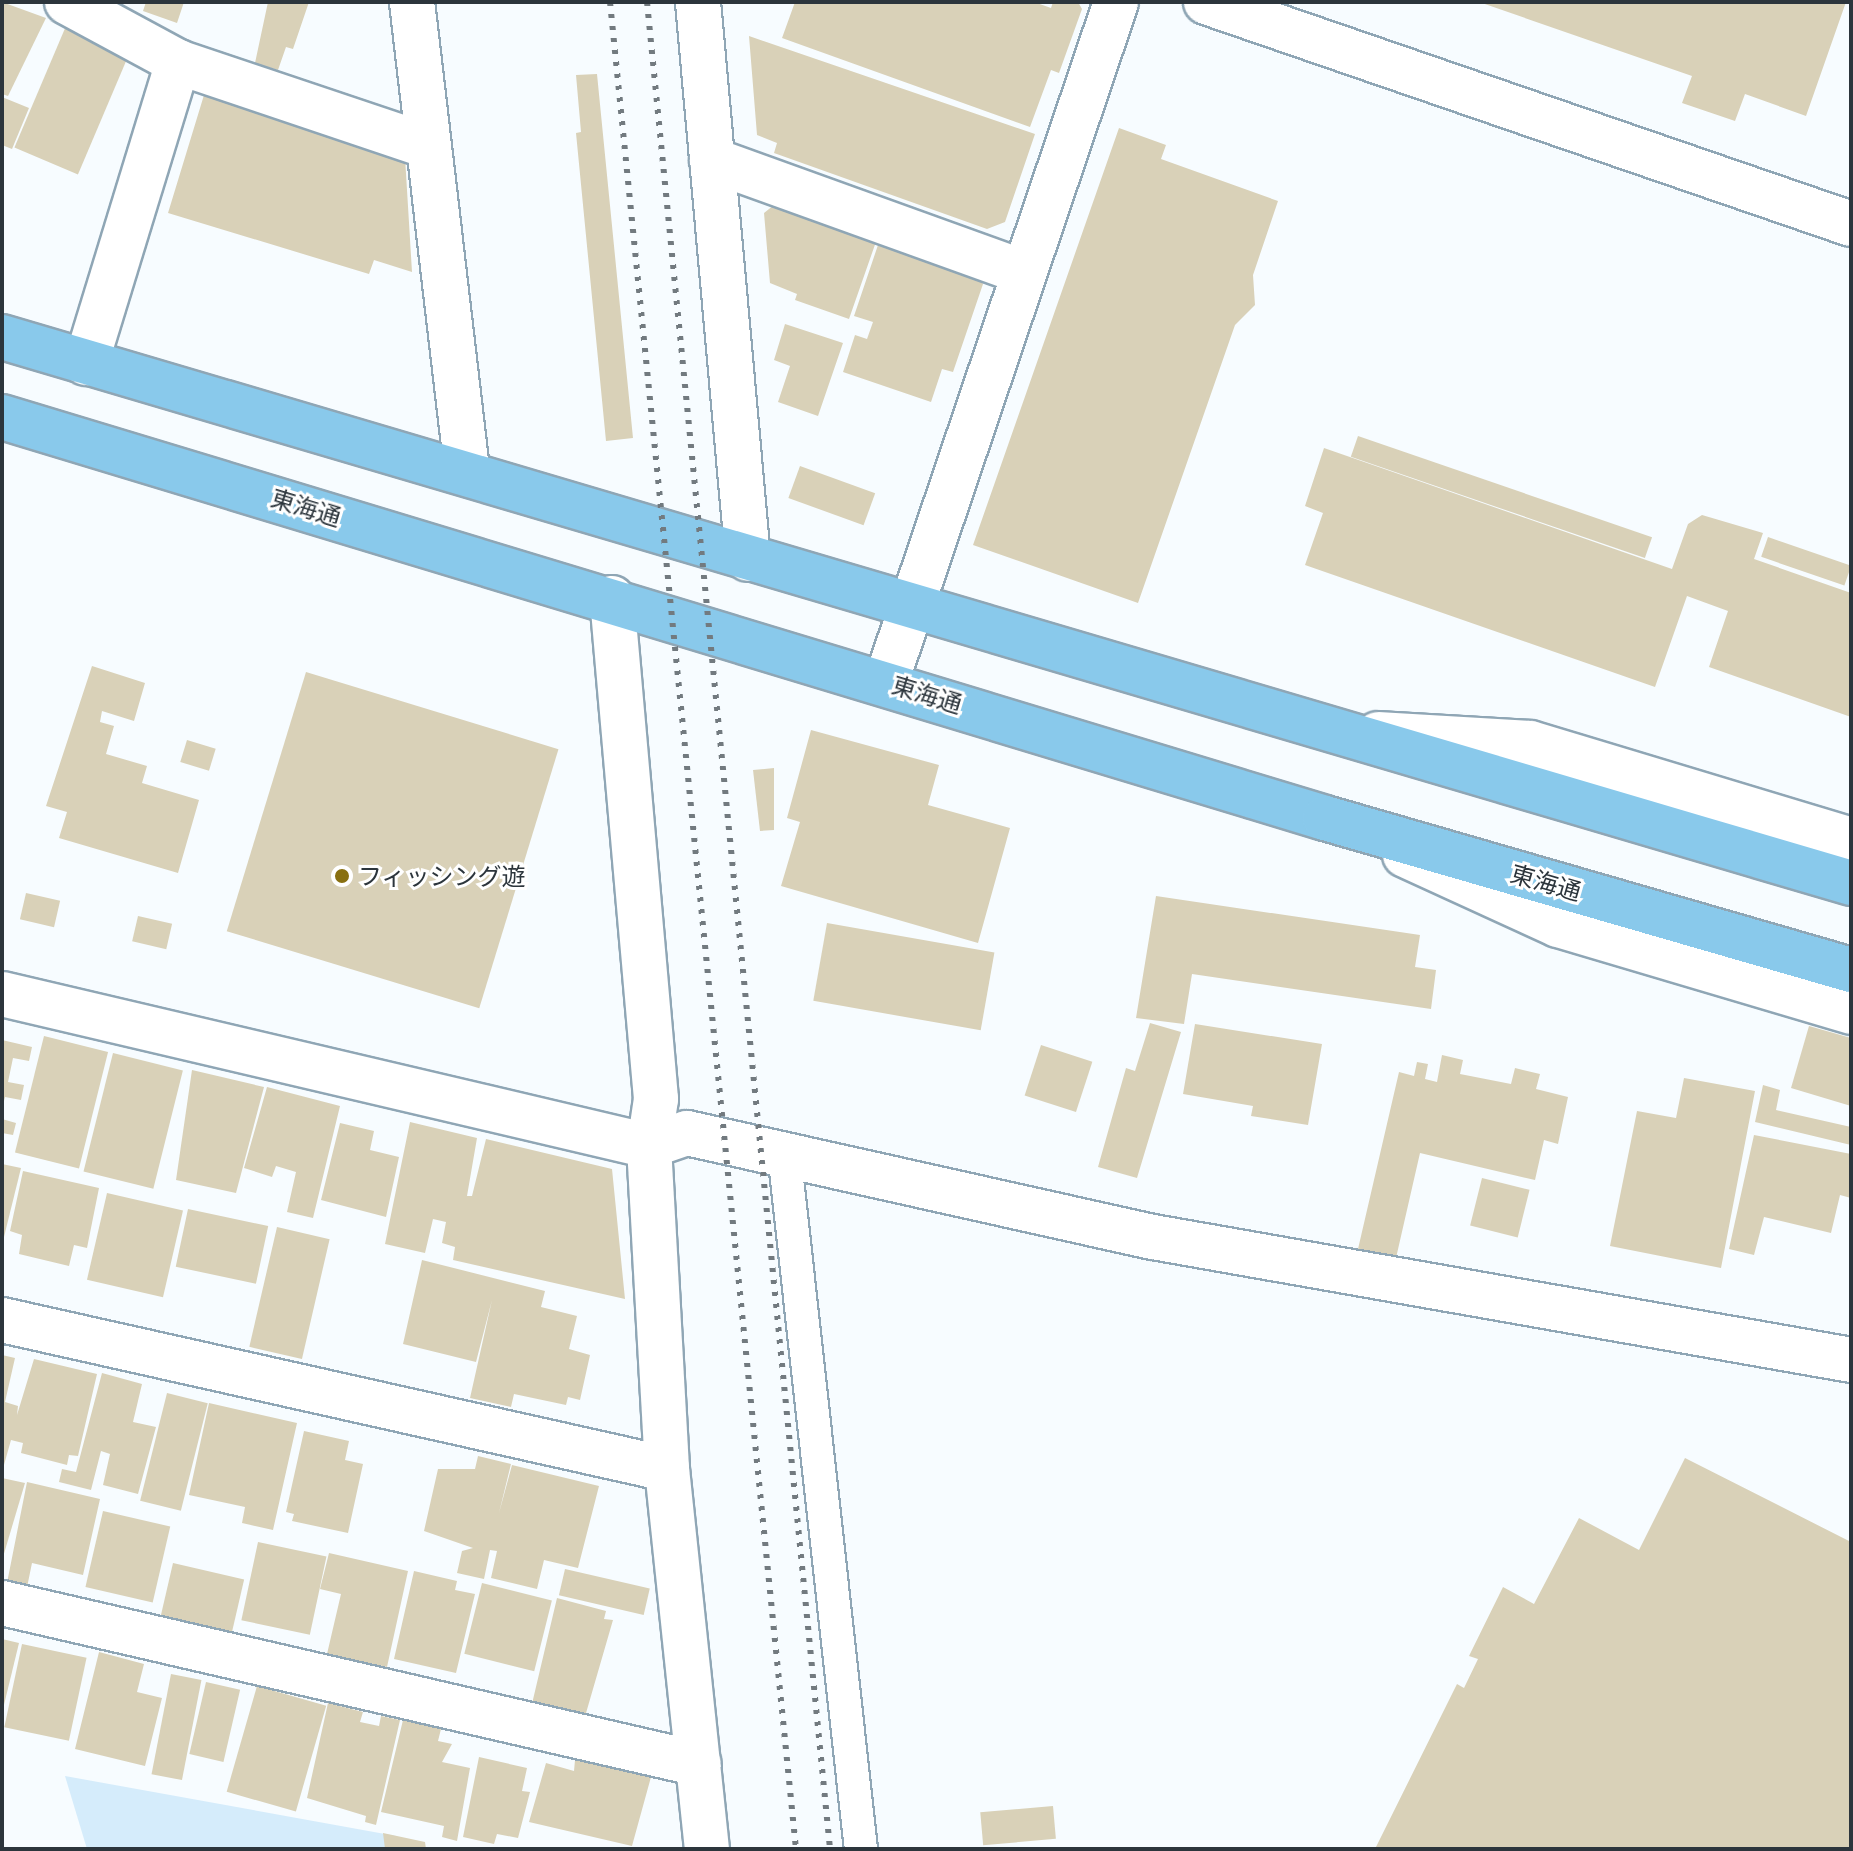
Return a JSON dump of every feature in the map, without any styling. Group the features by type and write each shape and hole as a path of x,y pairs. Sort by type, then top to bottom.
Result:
{"main road":[{"path":"2,337 467,471 748,559 1351,733 1851,883"},
{"name":"東海通","path":"2,417 612,598 1234,787 1325,818 1851,970"}],"street":[{"path":"67,2 178,62 427,146"},
{"path":"412,2 467,471"},
{"path":"698,2 748,559"},
{"path":"886,682 908,604 1116,2"},
{"path":"1206,2 1851,224"},
{"path":"86,363 178,62"},
{"path":"712,160 1023,272"},
{"path":"612,598 656,1099 649,1146 667,1469 707,1849"},
{"path":"1351,733 1530,743 1851,840"},
{"path":"1325,818 1558,925 1851,1012"},
{"path":"2,994 649,1146 687,1133 784,1152 1153,1237 1851,1360"},
{"path":"2,1320 667,1469"},
{"path":"2,1603 699,1764"}],"lane":[{"path":"784,1152 861,1849"}],"shaded area":[{"path":"65,1776 396,1836 396,1849 87,1849"}],"building":[{"path":"2,2 46,18 8,96 2,94"},
{"path":"146,2 184,2 177,23 143,11"},
{"path":"268,2 309,2 293,49 286,47 278,70 255,63"},
{"path":"795,2 1034,2 1051,8 1053,2 1078,2 1082,9 1059,73 1051,70 1030,127 782,38"},
{"path":"1479,2 1846,2 1806,116 1745,94 1735,121 1682,103 1692,76"},
{"path":"66,26 130,53 78,174 14,148"},
{"path":"749,36 1035,134 1005,222 987,229 774,153 777,143 757,135"},
{"path":"597,74 633,438 606,441 576,133 581,132 576,75"},
{"path":"204,95 405,157 412,272 374,260 369,274 168,213"},
{"path":"2,97 29,108 12,149 2,145"},
{"path":"1119,128 1166,145 1161,159 1278,201 1253,275 1255,305 1235,325 1138,603 973,545"},
{"path":"779,201 878,236 849,319 795,300 797,294 770,283 764,213"},
{"path":"893,242 977,272 983,284 953,372 942,369 931,402 843,372 855,335 867,339 873,322 854,316 878,245 890,248"},
{"path":"785,324 843,343 818,416 778,402 790,366 774,360"},
{"path":"1358,436 1652,537 1645,558 1351,457"},
{"path":"1324,448 1672,569 1688,524 1702,515 1763,533 1754,559 1851,593 1851,717 1709,667 1728,611 1687,596 1655,687 1305,565 1323,513 1305,506"},
{"path":"800,466 875,493 864,525 788,498"},
{"path":"1768,537 1851,566 1844,586 1761,557"},
{"path":"92,666 145,683 134,721 102,711 100,722 114,726 106,754 147,766 142,783 199,800 178,873 59,838 67,812 46,806"},
{"path":"306,672 558,749 479,1008 227,931"},
{"path":"811,730 939,765 928,805 1010,828 978,943 781,886 800,822 787,818"},
{"path":"187,740 216,749 209,771 180,762"},
{"path":"774,768 774,830 760,831 753,770"},
{"path":"26,893 60,901 54,927 20,919"},
{"path":"1156,896 1420,935 1415,967 1436,970 1431,1009 1192,974 1184,1024 1136,1018"},
{"path":"138,916 172,924 166,949 132,941"},
{"path":"827,923 994,953 981,1030 813,1001"},
{"path":"1150,1023 1181,1032 1137,1178 1098,1167 1126,1068 1135,1071"},
{"path":"1195,1024 1322,1044 1308,1125 1251,1116 1253,1106 1183,1094"},
{"path":"1809,1026 1851,1038 1851,1106 1791,1088"},
{"path":"44,1036 108,1052 79,1168 15,1152"},
{"path":"2,1040 32,1047 29,1061 13,1058 8,1082 24,1085 21,1100 5,1097 3,1105"},
{"path":"1041,1045 1092,1062 1076,1112 1025,1095"},
{"path":"113,1053 183,1070 153,1189 83,1171"},
{"path":"1442,1055 1463,1060 1460,1074 1511,1084 1515,1068 1540,1074 1536,1089 1568,1097 1558,1144 1544,1140 1535,1180 1420,1153 1396,1258 1358,1249 1399,1072 1414,1076 1417,1062 1428,1064 1425,1079 1437,1082"},
{"path":"192,1070 264,1087 236,1193 176,1180"},
{"path":"1684,1078 1755,1091 1721,1268 1610,1246 1637,1111 1676,1118"},
{"path":"1763,1085 1780,1090 1776,1110 1851,1127 1851,1145 1755,1122"},
{"path":"267,1087 340,1106 313,1218 287,1212 296,1172 276,1166 272,1177 244,1168"},
{"path":"2,1119 16,1123 13,1135 2,1133"},
{"path":"410,1122 477,1138 467,1196 472,1196 486,1139 612,1169 625,1299 453,1260 455,1247 442,1243 446,1222 433,1219 425,1253 385,1244"},
{"path":"340,1123 374,1131 370,1150 399,1157 386,1217 321,1200"},
{"path":"1754,1135 1851,1154 1851,1198 1840,1195 1831,1233 1764,1217 1754,1255 1729,1249"},
{"path":"2,1164 21,1168 3,1241 2,1241"},
{"path":"23,1171 99,1188 87,1248 74,1245 69,1266 19,1254 22,1235 10,1231"},
{"path":"1482,1178 1530,1190 1518,1237 1470,1226"},
{"path":"107,1193 183,1211 163,1297 87,1280"},
{"path":"188,1209 268,1226 256,1284 176,1267"},
{"path":"277,1227 330,1239 302,1359 249,1347"},
{"path":"422,1260 545,1291 541,1307 577,1316 569,1349 590,1355 580,1400 568,1397 566,1405 514,1394 511,1407 470,1398 492,1300 476,1362 403,1344"},
{"path":"2,1355 15,1358 5,1402 18,1406 17,1415 34,1359 97,1374 78,1456 69,1455 67,1465 21,1453 23,1443 11,1440 2,1472"},
{"path":"102,1373 142,1384 133,1422 156,1427 138,1494 103,1485 110,1454 101,1451 91,1490 59,1482 62,1469 76,1472"},
{"path":"167,1393 208,1403 181,1511 140,1501"},
{"path":"209,1403 297,1423 273,1530 242,1523 245,1507 189,1495"},
{"path":"304,1431 349,1441 345,1460 363,1464 348,1533 292,1521 294,1514 286,1512"},
{"path":"478,1456 511,1464 499,1513 512,1465 599,1486 578,1568 544,1560 537,1589 491,1578 497,1551 490,1550 484,1579 457,1573 462,1551 473,1548 424,1531 438,1469 475,1469"},
{"path":"1685,1458 1851,1542 1851,1849 1375,1849 1457,1684 1464,1688 1478,1659 1469,1656 1503,1587 1534,1604 1579,1518 1639,1550"},
{"path":"2,1478 25,1483 3,1557 2,1557"},
{"path":"27,1482 100,1499 83,1575 32,1563 25,1597 5,1593"},
{"path":"103,1511 170,1527 153,1603 85,1587"},
{"path":"258,1542 326,1557 310,1635 241,1620"},
{"path":"329,1553 408,1571 387,1667 327,1654 341,1594 320,1589"},
{"path":"173,1563 244,1579 230,1642 159,1625"},
{"path":"565,1569 650,1589 644,1615 559,1595"},
{"path":"414,1571 457,1581 455,1590 475,1594 456,1673 394,1659"},
{"path":"482,1583 552,1600 534,1671 464,1654"},
{"path":"557,1598 606,1611 604,1619 613,1620 584,1720 531,1708"},
{"path":"2,1639 19,1643 3,1709 2,1709"},
{"path":"22,1644 87,1658 69,1741 4,1727"},
{"path":"99,1652 144,1664 137,1692 162,1698 145,1766 75,1749"},
{"path":"171,1674 201,1680 182,1780 152,1774"},
{"path":"206,1682 240,1690 223,1762 189,1754"},
{"path":"257,1686 326,1706 296,1812 227,1792"},
{"path":"328,1703 363,1712 360,1722 379,1726 381,1716 400,1720 376,1825 365,1822 366,1816 307,1798"},
{"path":"403,1720 441,1729 438,1741 452,1744 442,1762 470,1768 457,1841 442,1837 444,1826 381,1812"},
{"path":"479,1757 527,1768 522,1791 530,1792 518,1838 497,1834 494,1844 463,1837"},
{"path":"575,1760 651,1777 632,1846 529,1822 546,1763 574,1771"},
{"path":"1053,1806 1056,1839 983,1845 980,1812"},
{"path":"383,1833 425,1842 426,1849 385,1849"}],"railway":[{"path":"610,2 796,1849"},
{"path":"647,2 830,1849"}],"place":[{"name":"フィッシング遊","path":"342,876"}]}
